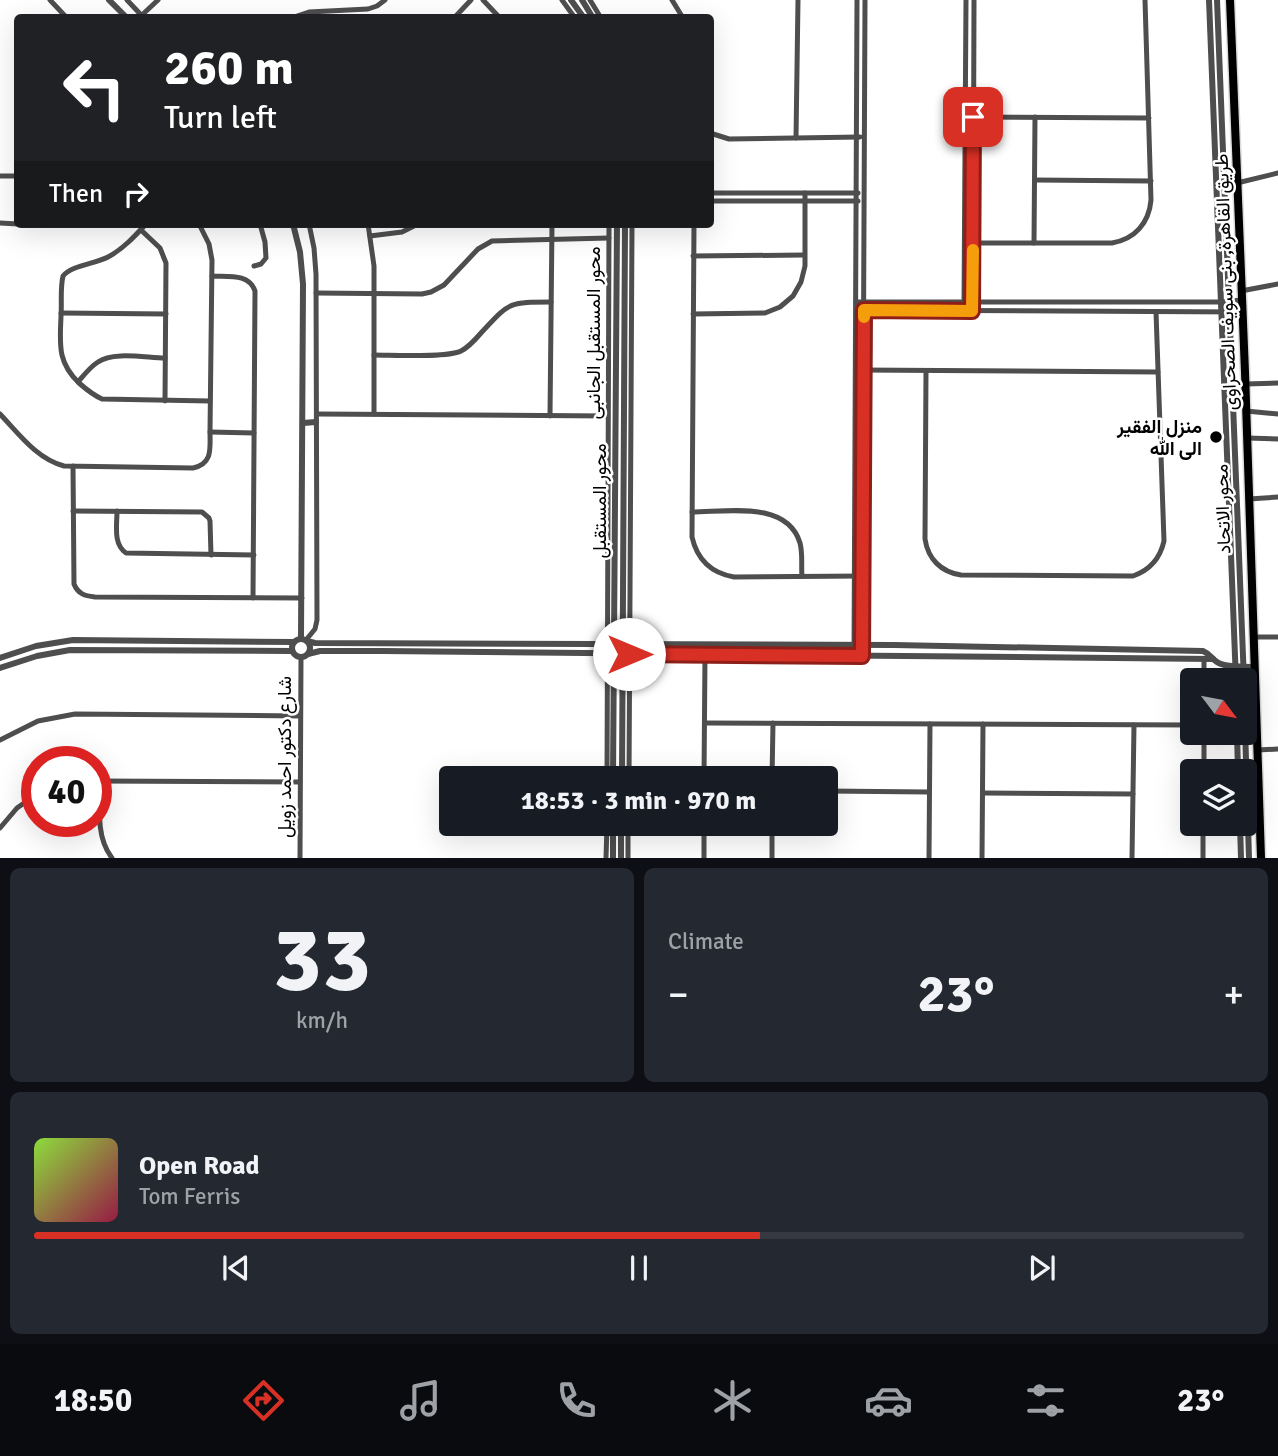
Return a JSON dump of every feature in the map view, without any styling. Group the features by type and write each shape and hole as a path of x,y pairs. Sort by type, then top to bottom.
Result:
{"main road":[{"name":"طريق القاهرة, بنى سويف الصحراوى","path":"1232,0 1261,858"}],"street":[{"path":"50,0 63,14"},
{"path":"109,0 123,14"},
{"path":"127,0 141,14"},
{"path":"145,14 158,0"},
{"path":"303,14 368,9 385,0"},
{"path":"458,14 471,0"},
{"path":"482,0 496,14"},
{"path":"796,138 797,0"},
{"path":"853,656 858,0"},
{"path":"862,656 865,0"},
{"path":"964,311 966,0"},
{"path":"972,311 974,0"},
{"path":"965,243 1112,243 1128,238 1138,231 1151,205 1145,0"},
{"name":"محور الاتحاد","path":"1209,0 1226,301"},
{"name":"محور الاتحاد","path":"1217,0 1239,666"},
{"path":"965,117 1149,118"},
{"path":"1034,243 1035,117"},
{"path":"714,133 729,139 865,137"},
{"path":"1237,183 1278,173"},
{"path":"1035,180 1151,181"},
{"path":"714,193 864,193"},
{"path":"693,314 765,313 789,300 799,287 804,272 805,193"},
{"path":"714,201 864,201"},
{"path":"1,417 47,459 64,466 198,467 207,461 211,432 212,276 209,244 201,228"},
{"path":"254,266 261,264 266,258 261,228"},
{"path":"294,228 300,252 303,284 302,598 305,640 310,647 304,655"},
{"path":"305,640 315,629 317,620 316,293 315,261 310,228"},
{"path":"369,228 374,266 374,414"},
{"path":"370,236 402,232 410,228"},
{"path":"550,416 552,228"},
{"name":"محور المستقبل الجانبى","path":"609,228 611,644"},
{"name":"محور المستقبل","path":"613,766 610,654 617,228"},
{"name":"محور المستقبل","path":"622,766 626,654 625,228"},
{"name":"محور المستقبل الجانبى","path":"626,644 632,228"},
{"path":"694,228 692,537 695,548 700,558 713,570 734,577 863,576"},
{"path":"164,401 167,268 157,244 141,230 110,256 66,273 62,281 61,354 68,370 78,382 102,399 164,401 210,401"},
{"path":"316,293 422,294 444,285 474,252 487,243 498,240 609,238"},
{"path":"693,256 804,255"},
{"path":"212,276 247,279 253,284 255,291 253,598"},
{"path":"856,302 1226,301 1278,284"},
{"path":"374,355 456,353 469,346 510,304 551,302"},
{"path":"856,310 1242,312"},
{"path":"926,371 926,545 931,556 944,569 961,575 1133,576 1148,569 1159,556 1164,541 1156,312"},
{"path":"61,313 166,314"},
{"path":"78,382 97,362 106,358 114,356 165,359"},
{"path":"855,370 1158,372"},
{"path":"1245,384 1278,383"},
{"path":"1246,411 1278,414"},
{"path":"317,414 608,416"},
{"path":"303,423 316,422"},
{"path":"211,432 254,433"},
{"path":"1247,438 1278,439"},
{"path":"73,466 74,584 82,594 95,597 302,598"},
{"path":"1249,499 1278,497"},
{"path":"73,511 202,512 210,521 211,555"},
{"path":"117,511 117,543 126,554 254,555"},
{"path":"692,512 755,511 780,519 794,531 799,541 802,576"},
{"path":"1253,637 1278,636"},
{"path":"0,658 36,646 73,640 305,640 315,643 862,645 1203,651 1223,665 1254,667"},
{"path":"292,651 293,642"},
{"path":"383,643 383,651"},
{"path":"0,668 37,656 70,650 292,651 297,656 320,651 383,651 1213,659"},
{"path":"607,766 610,654"},
{"path":"626,654 629,766"},
{"name":"شارع دكتور احمد زويل","path":"299,858 300,716 304,655"},
{"path":"704,766 705,655"},
{"path":"1204,659 1204,668"},
{"path":"0,740 38,722 75,714 300,716"},
{"path":"705,723 1180,725"},
{"path":"772,766 773,723"},
{"path":"929,858 930,724"},
{"path":"982,858 983,724"},
{"path":"1132,858 1134,725"},
{"path":"1246,746 1249,858"},
{"path":"1257,750 1278,749"},
{"path":"112,781 300,782"},
{"path":"838,791 929,792"},
{"path":"983,793 1133,794"},
{"path":"0,828 21,805"},
{"path":"606,858 607,836"},
{"path":"613,836 613,858"},
{"path":"621,836 621,858"},
{"path":"628,836 628,858"},
{"path":"704,836 704,858"},
{"path":"772,836 772,858"},
{"path":"1203,836 1203,858"},
{"path":"1240,836 1241,858"},
{"path":"101,837 112,858"}],"slow traffic":[{"path":"864,317 864,310 972,311 973,250"}],"place":[{"name":"منزل الفقير الى الله","path":"1216,437"}],"route":[{"path":"629,654 862,656 864,310 972,311 973,117"}]}
